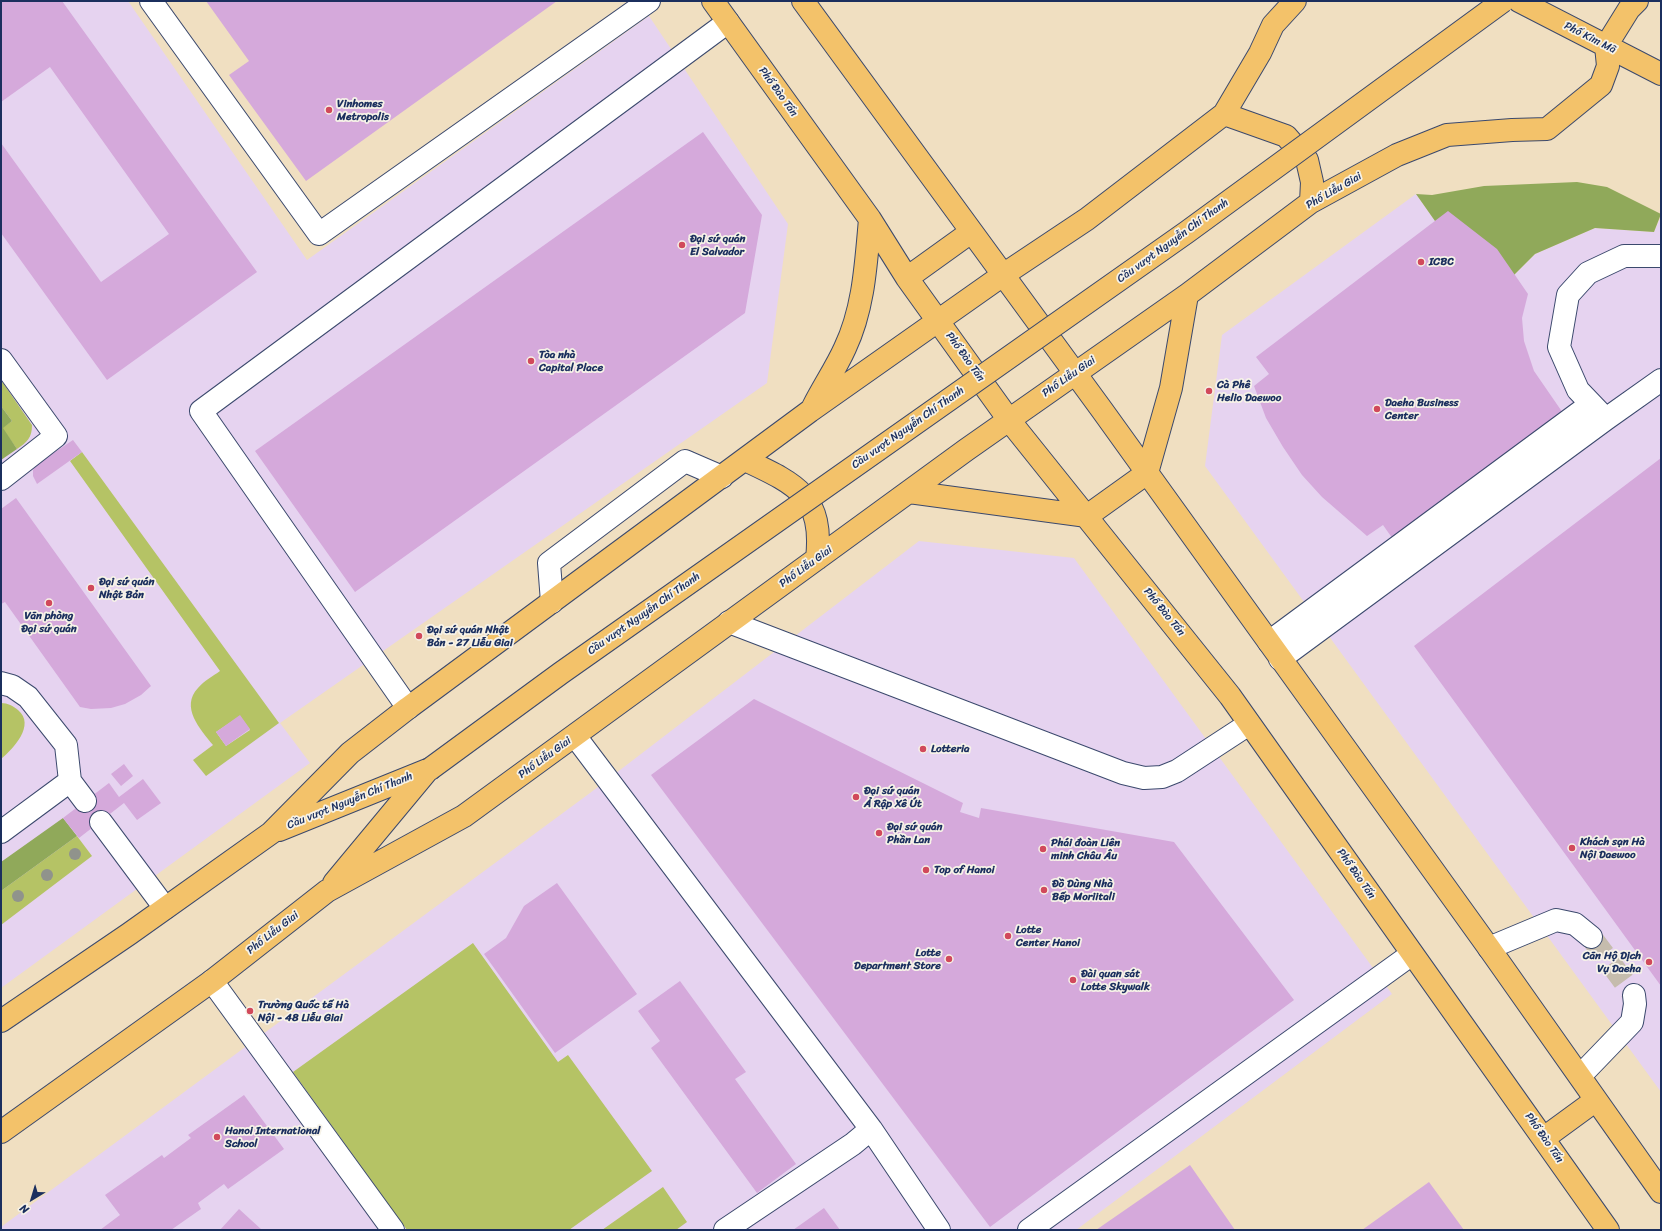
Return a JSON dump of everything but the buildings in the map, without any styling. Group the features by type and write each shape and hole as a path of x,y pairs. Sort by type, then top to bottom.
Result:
{"main road":[{"name":"Phố Đào Tấn","path":"713,1 870,220 907,278 1010,420 1217,679 1608,1230"},
{"path":"803,1 1147,473 1489,948 1661,1192"},
{"path":"1,1021 271,833 350,753 408,708 810,411 1003,275 1087,219 1224,114 1273,25 1295,1"},
{"name":"Cầu vượt Nguyễn Chí Thanh","path":"327,892 430,769 561,673 1187,232 1503,1"},
{"name":"Phố Kim Mã","path":"1519,1 1661,74"},
{"path":"1606,46 1629,9 1637,1"},
{"name":"Phố Liễu Giai","path":"1,1132 212,981 327,892 464,816 909,492 1187,295 1310,202 1397,156 1447,135 1547,129 1601,85 1608,66 1606,46"},
{"path":"1224,114 1286,136 1307,160 1312,182 1310,202"},
{"path":"810,411 846,347 858,312 866,270 870,220"},
{"path":"907,278 970,232"},
{"path":"909,492 1087,516 1147,473 1170,388 1187,295"},
{"path":"745,460 788,483 803,494 809,502 819,530 817,559"},
{"name":"Cầu vượt Nguyễn Chí Thanh","path":"271,833 430,769"},
{"path":"1544,1138 1596,1100"}],"lane":[{"path":"151,1 319,234 374,195 626,7 649,1"},
{"path":"408,708 201,411 728,22"},
{"path":"1598,411 1578,390 1559,347 1568,295 1588,273 1624,256 1661,256"},
{"path":"1,360 56,436 1,479"},
{"path":"1274,651 1598,411 1661,380"},
{"path":"552,602 549,563 684,462 722,477"},
{"path":"729,622 1123,773 1144,778 1162,777 1177,771 1249,724"},
{"path":"1,683 12,686 28,697 66,745 70,781 85,801"},
{"path":"575,736 871,1129 939,1230"},
{"path":"1,832 70,781"},
{"path":"101,822 165,908"},
{"path":"1489,948 1556,920 1575,924 1591,937"},
{"path":"1029,1230 1412,954"},
{"path":"212,981 393,1230"},
{"path":"1580,1076 1632,1022 1635,1004 1634,995"},
{"path":"725,1230 853,1144 871,1129"}],"shaded area":[{"path":"1,1 128,1 307,260 649,16 788,224 767,383 280,723 310,763 1,988"},
{"name":"Khách sạn Hà Nội Daewoo","path":"1416,194 1494,304 1508,281 1535,254 1595,228 1654,232 1661,216 1661,1092 1205,466 1222,335"},
{"path":"919,541 1074,558 1392,994 1076,1230 1,1230 1,1227 590,793"}],"green space":[{"path":"1577,182 1607,187 1661,214 1654,232 1595,228 1535,254 1508,281 1494,305 1416,194 1432,195 1484,186"},
{"path":"1,380 32,425 30,436 24,444 17,449 2,428 12,421 1,406"},
{"path":"1,406 12,421 3,428 17,449 1,460"},
{"path":"82,452 279,723 206,776 193,760 213,745 194,718 191,710 191,703 193,695 198,688 220,671 70,461","holes":["240,716 250,730 226,746 216,732"]},
{"path":"1,703 10,705 18,710 23,716 25,723 21,736 1,759"},
{"path":"63,818 77,836 1,891 1,862"},
{"path":"77,836 92,856 1,925 1,891"},
{"path":"473,943 558,1062 568,1055 652,1171 569,1230 407,1230 293,1072"},
{"path":"663,1187 687,1222 676,1230 602,1230"}],"tunnel":[{"path":"1591,937 1634,995"}],"place":[{"name":"Vinhomes Metropolis","path":"329,110"},
{"name":"Đại sứ quán El Salvador","path":"682,245"},
{"name":"ICBC","path":"1421,262"},
{"name":"Tòa nhà Capital Place","path":"531,361"},
{"name":"Cà Phê Helio Daewoo","path":"1209,391"},
{"name":"Daeha Business Center","path":"1377,409"},
{"name":"Đại sứ quán Nhật Bản","path":"91,588"},
{"name":"Văn phòng Đại sứ quán","path":"49,603"},
{"name":"Đại sứ quán Nhật Bản - 27 Liễu Giai","path":"419,636"},
{"name":"Lotteria","path":"923,749"},
{"name":"Đại sứ quán Ả Rập Xê Út","path":"856,797"},
{"name":"Đại sứ quán Phần Lan","path":"879,833"},
{"name":"Khách sạn Hà Nội Daewoo","path":"1572,848"},
{"name":"Phái đoàn Liên minh Châu Âu","path":"1043,849"},
{"name":"Top of Hanoi","path":"926,870"},
{"name":"Đồ Dùng Nhà Bếp Moriitali","path":"1044,890"},
{"name":"Lotte Center Hanoi","path":"1008,936"},
{"name":"Lotte Department Store","path":"949,959"},
{"name":"Căn Hộ Dịch Vụ Daeha","path":"1649,962"},
{"name":"Đài quan sát Lotte Skywalk","path":"1073,980"},
{"name":"Trường Quốc tế Hà Nội - 48 Liễu Giai","path":"250,1011"},
{"name":"Hanoi International School","path":"217,1137"}]}
